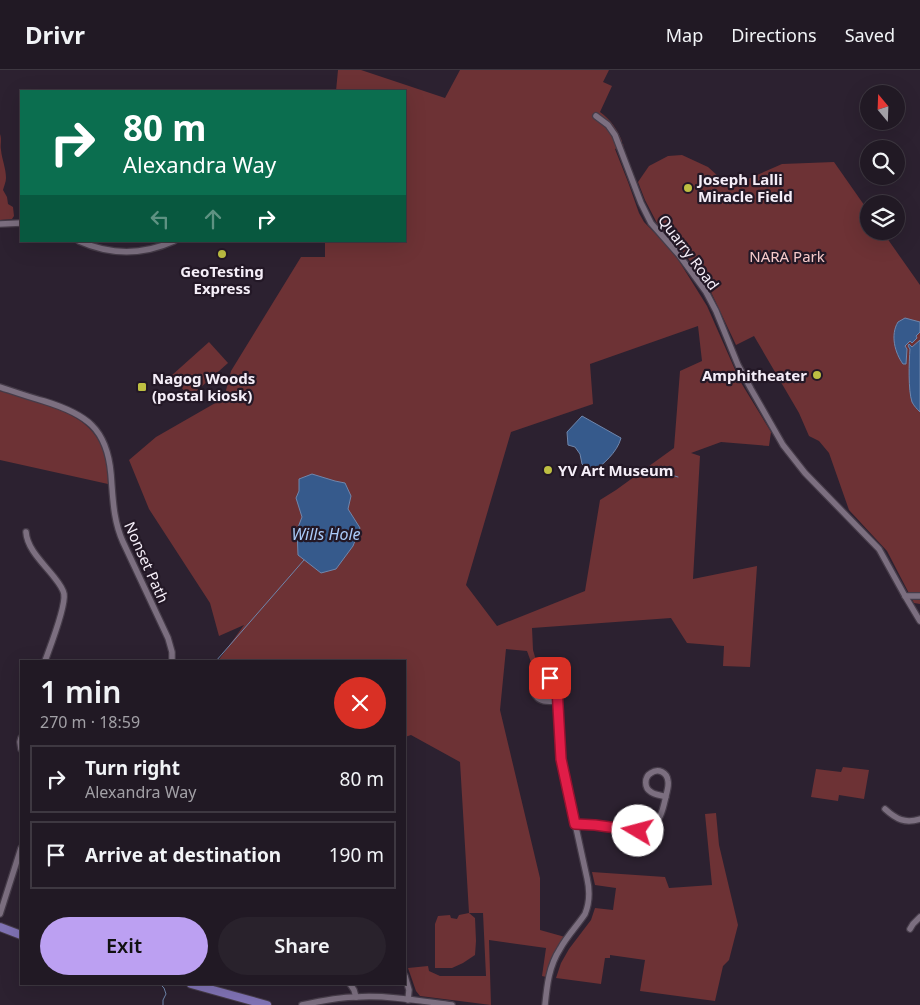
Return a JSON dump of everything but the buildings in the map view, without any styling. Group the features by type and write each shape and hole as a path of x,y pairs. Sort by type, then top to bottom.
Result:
{"main road":[{"path":"0,927 20,935"},
{"path":"199,985 214,987 266,1005"}],"street":[{"name":"Quarry Road","path":"596,116 608,125 615,135 641,204 651,223 676,251 706,292 750,389 783,445 805,473 879,549 920,621"},
{"path":"0,224 20,223"},
{"path":"82,242 101,249 124,252 154,248 171,242"},
{"name":"Nonset Path","path":"0,387 72,411 84,418 98,432 107,450 110,464 117,527 165,631 170,645 172,660"},
{"path":"26,532 30,546 58,581 64,595 63,605 46,660"},
{"path":"905,596 920,596"},
{"path":"545,1005 548,980 554,960 564,942 585,914 590,895 561,759 558,700 557,686 548,678 542,678 536,682 533,689 537,698 544,701 558,700"},
{"path":"575,824 634,831 649,828 658,820 662,813 666,796 669,782 666,775 657,771 650,774 646,780 646,785 654,794 666,796"},
{"path":"885,808 900,820 920,819"},
{"path":"0,914 20,851"},
{"path":"910,929 920,918"},
{"path":"406,980 409,990 408,1000"},
{"path":"351,985 356,996"},
{"path":"302,1005 356,996 452,1005"},
{"path":"315,1005 323,1001"}],"green space":[{"path":"338,70 361,70 445,98 460,70 609,70 603,82 612,86 600,112 613,125 624,145 615,149 639,213 644,222 674,253 707,306 740,381 771,432 769,446 721,442 691,453 700,456 693,579 757,566 750,667 723,666 724,646 687,643 671,618 532,628 533,650 540,674 536,676 527,651 506,649 500,710 540,878 540,930 565,937 546,977 542,976 546,948 489,940 491,1005 420,996 416,991 408,968 428,966 429,971 440,976 486,976 483,913 469,913 460,762 411,735 406,737 406,660 219,660 244,625 219,636 210,603 149,509 129,460 156,437 224,398 231,371 301,257 325,257 325,242 406,242 406,90 336,90","holes":["698,326 702,361 680,371 674,448 600,500 585,591 497,626 466,585 511,432 593,404 590,364"]},
{"path":"0,134 6,174 3,190 8,204 13,207 14,216 12,219 0,220"},
{"name":"NARA Park","path":"682,155 708,167 730,187 782,164 834,162 860,199 860,240 888,240 920,285 920,604 914,603 887,551 849,510 829,453 819,441 809,436 799,413 754,336 736,345 711,292 685,254 658,225 638,182 649,166 668,156"},
{"path":"209,342 228,363 190,397 171,376"},
{"path":"0,391 45,404 74,417 86,425 96,436 103,450 108,484 0,460"},
{"path":"843,767 869,770 864,799 839,795 838,801 811,797 816,769 841,772"},
{"path":"716,813 719,845 738,925 729,960 723,966 715,1001 640,991 645,960 610,955 610,958 605,958 601,984 556,978 561,963 591,920 595,908 613,910 616,888 595,885 592,872 665,877 669,888 712,885 705,814"},
{"path":"469,913 475,918 475,955 452,968 435,968 435,924 438,916 450,915 451,918 457,919 459,915"}],"water":[{"path":"905,318 920,322 920,332 912,343 910,341 905,346 907,349 906,364 903,364 894,344 894,332 898,322"},
{"path":"920,340 920,412 911,397 909,376 910,349 908,346 909,344 912,347"},
{"path":"582,416 621,438 613,453 592,473 582,464 580,454 575,447 568,445 567,432"},
{"name":"Wills Hole","path":"312,474 345,483 351,496 348,509 360,528 353,546 336,569 321,573 298,555 297,530 302,517 296,498 299,491 299,479"}],"waterway":[{"path":"665,473 678,477"},
{"path":"217,660 304,560"},
{"path":"161,985 166,994 163,1005"}],"place":[{"name":"Joseph Lalli Miracle Field","path":"688,188"},
{"name":"GeoTesting Express","path":"222,254"},
{"name":"Amphitheater","path":"817,375"},
{"name":"Nagog Woods (postal kiosk)","path":"142,387"},
{"name":"YV Art Museum","path":"548,470"}],"route":[{"path":"550,678 557,688 561,759 575,824 638,831"}]}
